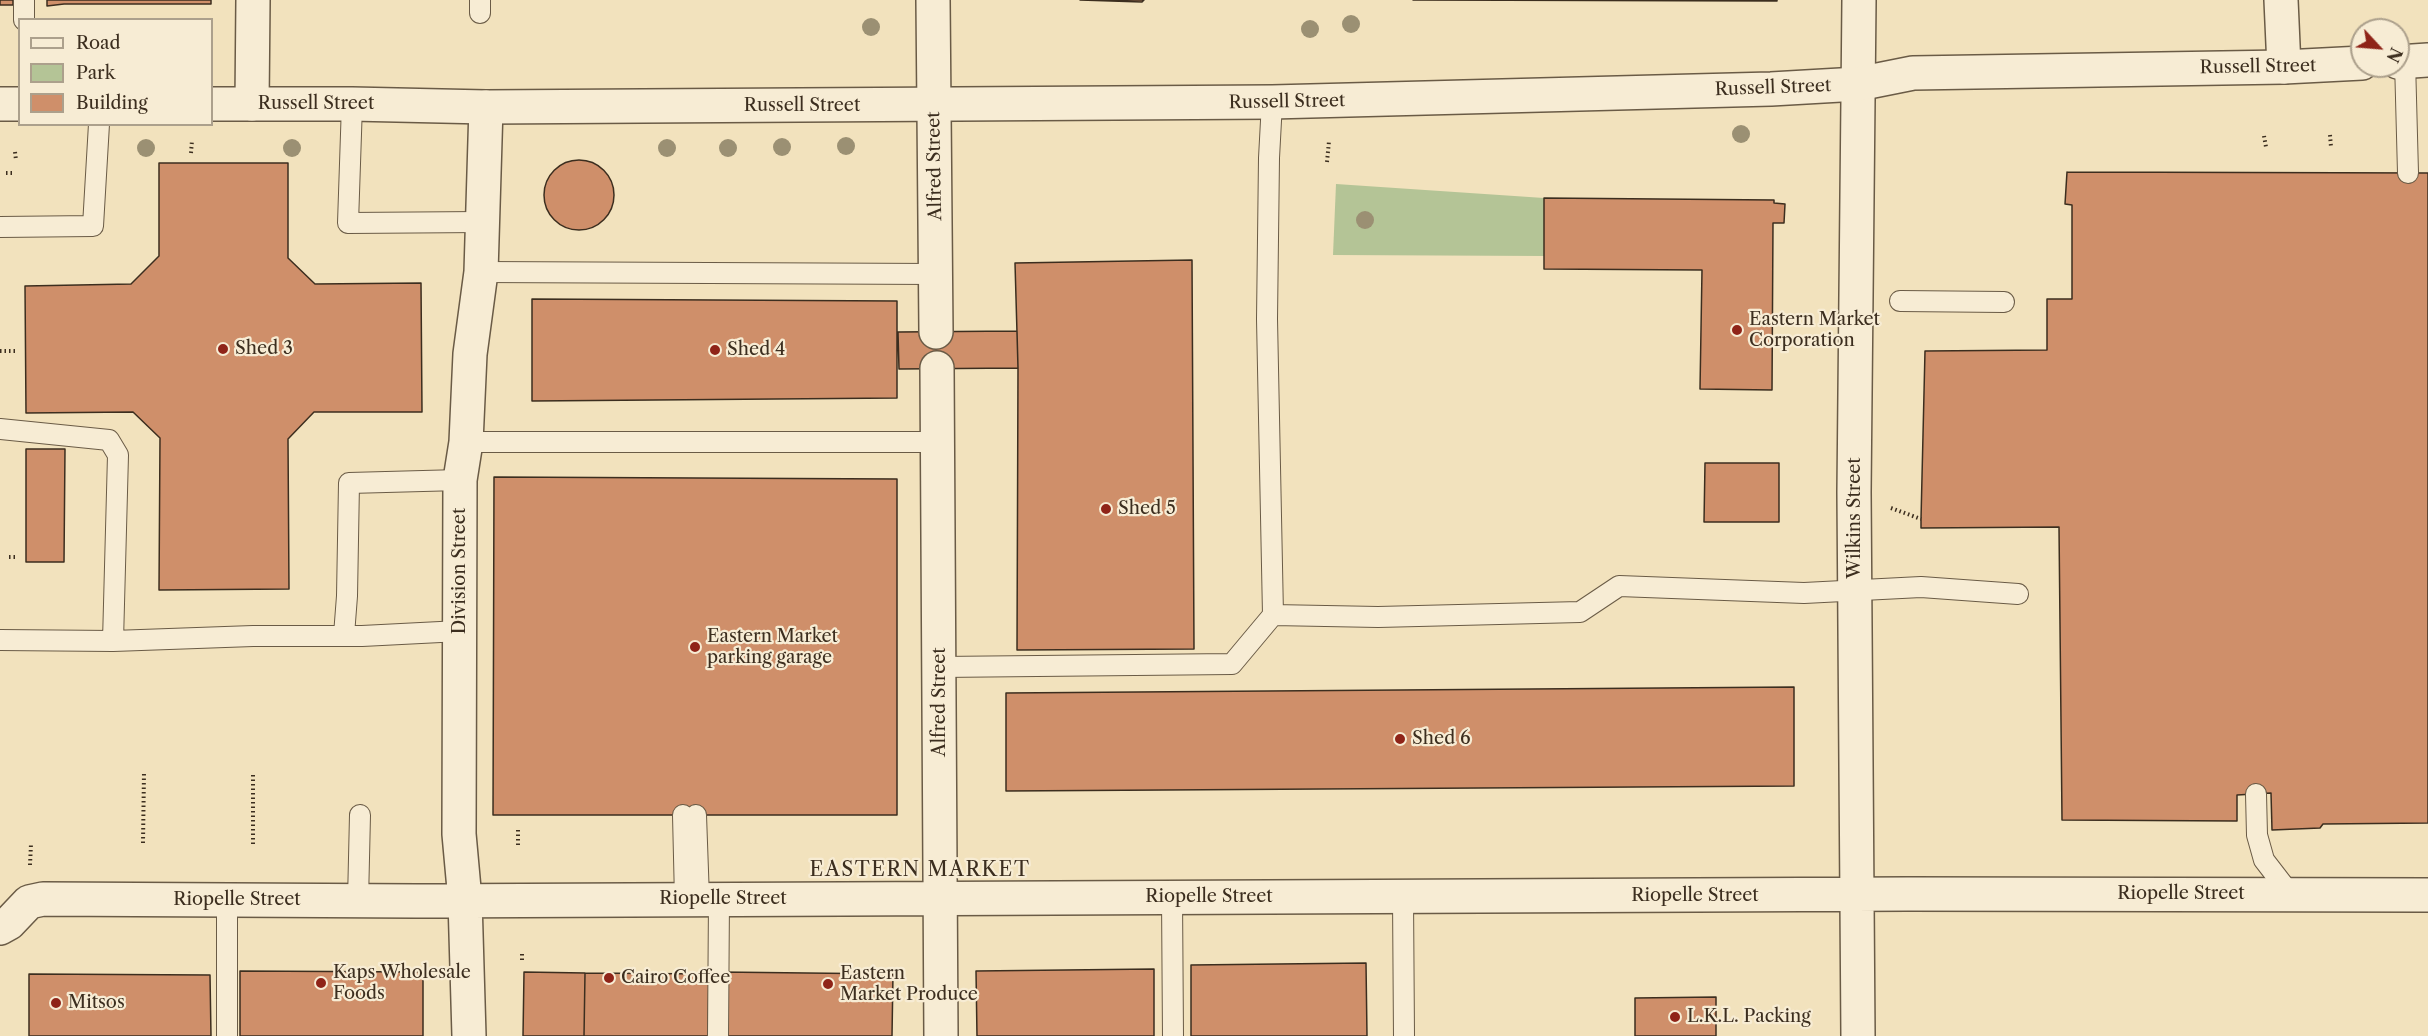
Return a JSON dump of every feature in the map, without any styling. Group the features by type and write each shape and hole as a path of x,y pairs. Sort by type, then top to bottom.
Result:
{"street":[{"path":"252,104 253,0"},
{"name":"Alfred Street","path":"933,0 936,332"},
{"name":"Wilkins Street","path":"1858,1036 1855,591 1859,0"},
{"path":"2281,0 2284,67"},
{"name":"Russell Street","path":"213,104 486,107 1272,102 1747,90 1858,84 1913,73 2284,67 2350,64"},
{"path":"0,104 18,104"},
{"name":"Division Street","path":"469,1036 465,900 459,834 460,480 466,442 471,354 481,272 486,107"},
{"name":"Alfred Street","path":"937,368 941,1036"},
{"name":"Riopelle Street","path":"0,928 9,923 29,902 43,899 358,901 2428,895"}],"lane":[{"path":"24,0 24,18"},
{"path":"2408,173 2410,78"},
{"path":"940,667 1002,664 1232,664 1273,615 1267,319 1272,102"},
{"path":"352,104 348,223 481,222"},
{"path":"0,227 93,226 99,126"},
{"path":"481,272 936,274"},
{"path":"1900,301 2004,302"},
{"path":"0,429 109,440 118,455 113,641"},
{"path":"466,442 938,442"},
{"path":"344,635 349,483 460,480"},
{"path":"1273,615 1378,617 1580,612 1619,586 1804,593 1921,587 2019,594"},
{"path":"0,640 113,641 460,631"},
{"path":"2256,794 2257,835 2264,860 2291,895"},
{"path":"358,901 360,815"},
{"path":"689,815 718,1036"},
{"path":"1172,897 1173,1036"},
{"path":"1403,897 1404,1036"},
{"path":"227,899 227,1036"}],"path":[{"path":"2330,135 2331,147"},
{"path":"2264,136 2266,147"},
{"path":"190,153 192,140"},
{"path":"1327,162 1329,141"},
{"path":"15,152 16,160"},
{"path":"6,173 15,172"},
{"path":"0,351 16,351"},
{"path":"1887,506 1921,519"},
{"path":"9,557 17,557"},
{"path":"143,843 144,772"},
{"path":"253,775 253,844"},
{"path":"518,830 518,846"},
{"path":"30,871 31,844"},
{"path":"522,954 522,963"}],"green space":[{"path":"1336,184 1544,198 1544,256 1333,255"}],"building":[{"path":"0,0 13,0 13,5 0,5"},
{"path":"47,0 211,0 211,4 47,6"},
{"path":"1080,0 1144,0 1142,2"},
{"path":"1413,0 1777,0 1777,1"},
{"path":"579,160 592,163 604,170 611,182 614,195 611,208 604,220 592,227 579,230 566,227 554,220 547,208 544,195 547,182 554,170 566,163"},
{"name":"Shed 3","path":"159,163 288,163 288,258 315,284 421,283 422,412 314,412 288,439 289,589 159,590 160,438 133,412 26,413 25,286 131,284 159,256"},
{"path":"2067,172 2428,173 2428,823 2323,824 2320,828 2272,830 2271,793 2237,795 2237,821 2062,820 2059,527 1921,528 1921,519 1925,351 2047,350 2047,299 2072,299 2072,205 2065,204"},
{"name":"Eastern Market Corporation","path":"1544,198 1774,200 1774,203 1785,204 1784,223 1773,223 1772,390 1700,389 1702,270 1544,269"},
{"name":"Shed 5","path":"1192,260 1194,649 1017,650 1018,368 1015,263"},
{"name":"Shed 4","path":"532,299 897,301 897,398 532,401"},
{"path":"1017,331 1018,368 899,369 898,332"},
{"path":"26,449 65,449 64,562 26,562"},
{"path":"1705,463 1779,463 1779,522 1704,522"},
{"name":"Eastern Market parking garage","path":"494,477 897,479 897,815 493,815"},
{"name":"Shed 6","path":"1794,687 1794,786 1006,791 1006,693"},
{"path":"1366,963 1367,1036 1191,1036 1191,965"},
{"path":"1154,969 1154,1036 977,1036 976,971"},
{"path":"240,971 423,972 423,1036 240,1036"},
{"path":"524,972 585,973 584,1036 523,1036"},
{"path":"720,972 893,974 892,1036 720,1036"},
{"path":"585,973 709,974 708,1036 584,1036"},
{"path":"29,974 210,975 211,1036 29,1036"},
{"name":"L.K.L. Packing","path":"1716,997 1716,1036 1635,1036 1635,998"}],"place":[{"name":"Eastern Market Corporation","path":"1737,330"},
{"name":"Shed 3","path":"223,349"},
{"name":"Shed 4","path":"715,350"},
{"name":"Shed 5","path":"1106,509"},
{"name":"Eastern Market parking garage","path":"695,647"},
{"name":"Shed 6","path":"1400,739"},
{"name":"Cairo Coffee","path":"609,978"},
{"name":"Kaps Wholesale Foods","path":"321,983"},
{"name":"Eastern Market Produce","path":"828,984"},
{"name":"Mitsos","path":"56,1003"},
{"name":"L.K.L. Packing","path":"1675,1017"}],"district":[{"name":"EASTERN MARKET","path":"920,870"}]}
